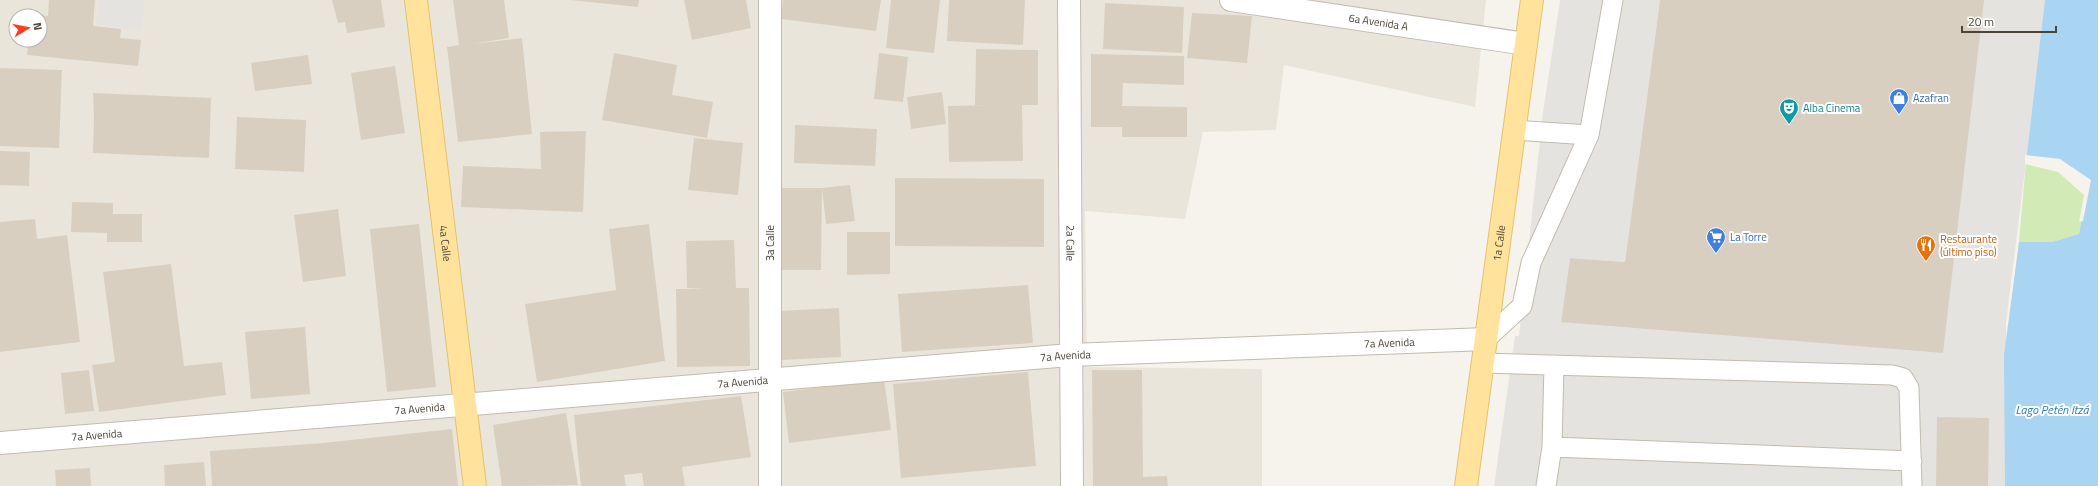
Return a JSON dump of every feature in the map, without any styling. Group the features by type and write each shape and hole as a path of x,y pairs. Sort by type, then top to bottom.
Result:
{"main road":[{"name":"4a Calle","path":"416,0 475,486"},
{"name":"1a Calle","path":"1466,486 1532,0"}],"street":[{"name":"3a Calle","path":"770,0 770,486"},
{"name":"2a Calle","path":"1069,0 1072,486"},
{"name":"6a Avenida A","path":"1231,0 1526,44"},
{"name":"7a Avenida","path":"0,443 1070,355 1486,339"}],"lane":[{"path":"1486,339 1522,306 1527,278 1534,257 1589,135 1613,0"},
{"path":"1514,130 1589,135"},
{"path":"1483,363 1892,375 1903,378 1908,388 1912,486"},
{"path":"1546,486 1552,447 1554,365"},
{"path":"1552,447 1912,461"}],"shaded area":[{"path":"0,0 1486,0 1475,107 1284,65 1276,130 1203,132 1185,219 1085,211 1087,367 1262,369 1262,486 0,486"},
{"path":"99,0 145,0 141,30 96,24"},
{"path":"1560,0 1660,0 1625,262 1570,258 1561,322 1984,0 2046,0 2006,323 2008,486 1494,486 1515,336 1519,336 1543,112"}],"green space":[{"path":"2026,162 2059,170 2086,195 2079,234 2052,242 2019,242"}],"water":[{"name":"Lago Petén Itzá","path":"2045,0 2098,0 2098,486 2005,486 2004,355 2019,242 2052,242 2079,234 2086,195 2059,170 2026,162"}],"pier":[{"path":"2025,155 2060,159 2091,180 2083,221 2079,222 2084,195 2058,172 2025,164"}],"building":[{"path":"49,0 95,0 93,26 121,29 120,38 141,40 138,66 27,55 27,48 48,48"},
{"path":"332,0 381,0 385,27 347,33 345,22 338,23"},
{"path":"453,0 504,0 509,38 472,44 522,38 532,134 458,142 447,47 459,45"},
{"path":"570,0 639,0 638,7"},
{"path":"684,0 746,0 751,28 692,40"},
{"path":"783,0 881,0 876,31 781,19"},
{"path":"891,0 940,0 934,53 886,48"},
{"path":"949,0 1025,0 1023,45 947,41"},
{"path":"1660,0 1984,0 1943,353 1561,322 1570,258 1625,262"},
{"path":"1105,3 1184,7 1182,53 1103,49"},
{"path":"1192,13 1252,16 1247,63 1187,58"},
{"path":"976,49 1038,50 1038,105 1022,105 1023,161 949,162 948,106 988,105 975,105"},
{"path":"614,53 677,65 672,95 713,102 707,138 602,120"},
{"path":"879,53 908,57 903,102 874,99"},
{"path":"1091,54 1184,56 1184,85 1123,83 1122,106 1187,107 1187,137 1122,137 1122,127 1091,127"},
{"path":"308,55 312,84 255,91 251,63"},
{"path":"395,66 405,133 361,140 351,73"},
{"path":"0,68 62,70 59,148 0,146"},
{"path":"942,92 946,124 911,129 907,97"},
{"path":"93,93 211,98 209,158 93,153"},
{"path":"237,117 306,120 304,172 235,169"},
{"path":"795,125 877,129 875,166 794,163"},
{"path":"586,131 583,212 461,207 463,166 541,169 540,132"},
{"path":"694,138 743,143 738,195 688,190"},
{"path":"0,151 30,152 29,186 0,185"},
{"path":"895,178 1044,179 1044,247 895,246"},
{"path":"850,185 855,221 826,224 822,188"},
{"path":"778,188 822,188 821,270 779,270"},
{"path":"72,202 113,203 113,214 142,214 142,242 107,242 107,233 71,232"},
{"path":"338,209 346,276 303,282 294,215"},
{"path":"35,219 37,239 67,235 80,342 0,352 0,222"},
{"path":"419,224 436,387 387,392 370,229"},
{"path":"649,224 665,361 537,382 525,304 616,290 609,229"},
{"path":"847,232 890,232 890,274 847,275"},
{"path":"734,240 736,288 749,288 750,366 677,367 676,289 705,289 687,288 686,241"},
{"path":"171,264 184,366 222,362 226,395 99,412 92,365 115,362 103,272"},
{"path":"1028,285 1033,343 902,352 898,294"},
{"path":"839,308 841,357 782,360 779,311"},
{"path":"305,327 310,394 251,399 245,332"},
{"path":"89,370 94,411 65,414 61,373"},
{"path":"1092,370 1142,370 1143,477 1167,476 1168,486 1093,486"},
{"path":"1028,372 1036,466 901,478 893,384"},
{"path":"884,379 891,430 789,443 783,392"},
{"path":"741,396 751,457 682,467 685,486 644,486 642,473 624,475 626,486 581,486 574,415"},
{"path":"566,413 578,485 502,486 493,425"},
{"path":"1937,417 1989,418 1988,486 1936,486"},
{"path":"452,429 458,486 212,486 210,451 323,443"},
{"path":"204,462 206,486 165,486 164,465"},
{"path":"90,468 91,486 56,486 55,470"}],"place":[{"name":"Azafran","path":"1899,115"},
{"name":"Alba Cinema","path":"1789,125"},
{"name":"La Torre","path":"1716,254"},
{"name":"Restaurante (último piso)","path":"1926,262"}]}
